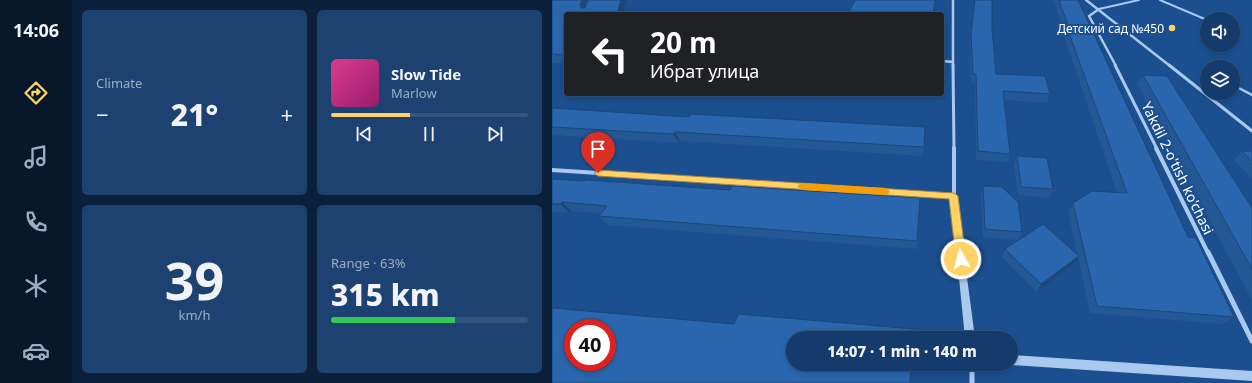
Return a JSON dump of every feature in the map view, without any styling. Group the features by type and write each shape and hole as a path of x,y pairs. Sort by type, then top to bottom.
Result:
{"street":[{"path":"953,0 954,196 969,331"},
{"path":"1086,0 1252,131"},
{"name":"Yakdil 2-o'tish ko'chasi","path":"1099,9 1089,16 1112,59 1252,341"},
{"path":"944,61 953,62"},
{"path":"552,170 954,196"},
{"path":"1018,360 1252,376"},
{"path":"972,371 972,383"}],"lane":[{"path":"1099,9 1139,0"},
{"path":"1160,0 1200,17"},
{"path":"1240,88 1252,95"}],"building":[{"path":"553,0 582,0 580,5 581,8 585,8 588,0 621,0 618,12 564,12 564,55 552,54"},
{"path":"855,0 935,0 933,12 849,12"},
{"path":"975,0 992,0 992,29 996,74 1045,76 1050,94 1003,91 1010,154 978,151 976,74 973,74 971,34"},
{"path":"1059,0 1078,0 1188,237 1196,238 1234,317 1097,306 1073,203 1092,191 1127,193 1066,25 1068,25"},
{"path":"1143,75 1167,76 1252,208 1252,269"},
{"path":"552,108 689,117 691,114 925,127 924,147 675,132 673,134 552,127"},
{"path":"1242,151 1252,151 1252,161"},
{"path":"1017,156 1047,158 1053,189 1021,187"},
{"path":"552,179 730,190 732,186 920,198 917,241 599,216 607,206 562,202 560,204 552,204"},
{"path":"983,186 1002,187 1018,202 1022,232 985,229"},
{"path":"1043,224 1079,256 1041,284 1005,249"},
{"path":"552,308 734,324 738,314 914,329 914,331 786,331 786,371 911,371 910,383 552,383"}],"slow traffic":[{"path":"802,186 886,192"}],"place":[{"name":"Детский сад №450","path":"1172,28"}],"route":[{"path":"598,173 954,196 961,259"}]}
